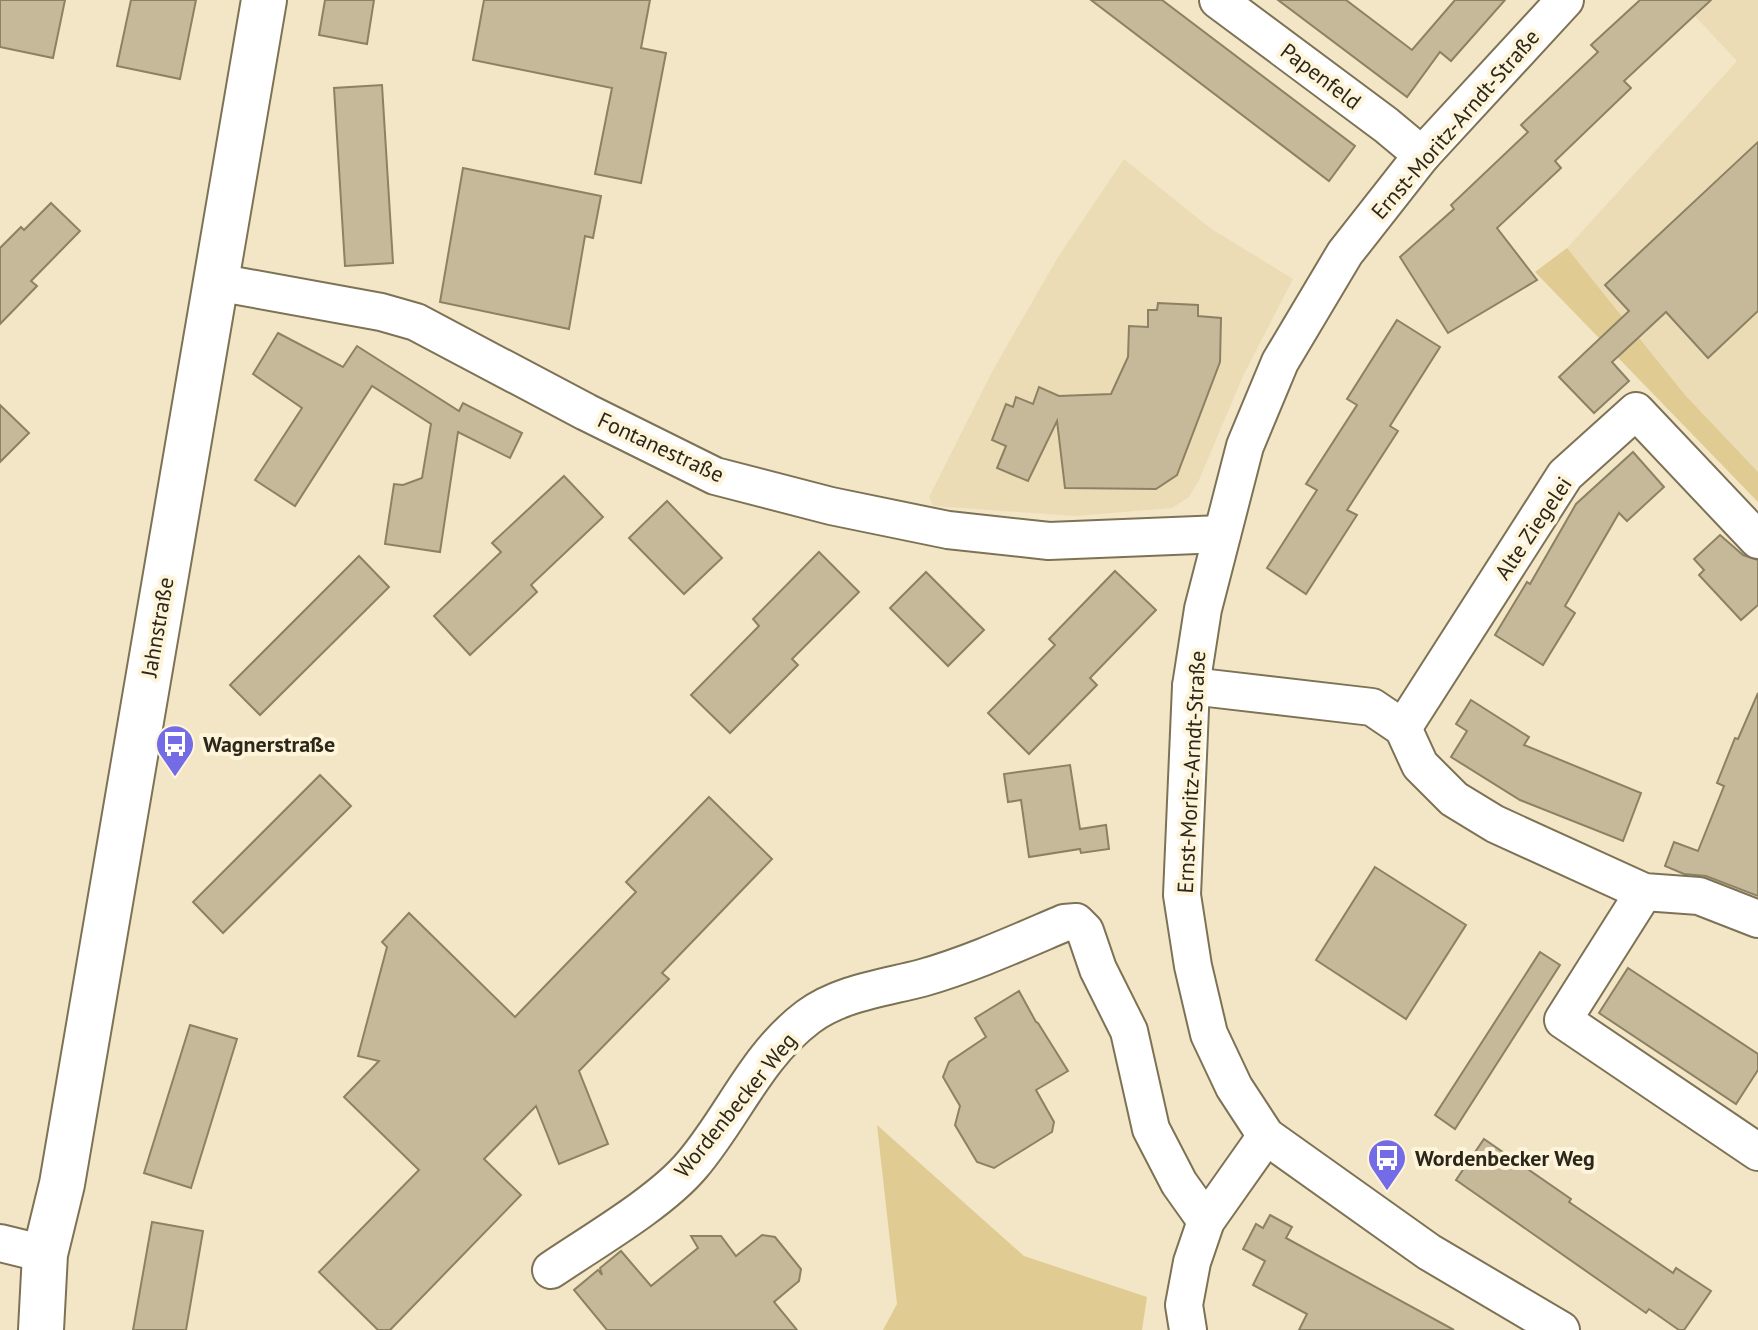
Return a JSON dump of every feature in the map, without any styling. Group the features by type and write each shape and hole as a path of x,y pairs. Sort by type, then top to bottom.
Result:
{"street":[{"name":"Jahnstraße","path":"11,1330 45,1254 62,1184 264,0"},
{"name":"Papenfeld","path":"1218,0 1422,155"},
{"name":"Ernst-Moritz-Arndt-Straße","path":"1266,1136 1234,1087 1209,1034 1193,966 1182,895 1191,686 1203,609 1245,446 1280,362 1345,253 1422,155 1565,0"},
{"name":"Fontanestraße","path":"216,282 381,312 416,322 715,476 831,506 948,530 1049,541 1222,534"},
{"name":"Alte Ziegelei","path":"1403,728 1565,475 1636,411 1758,540"},
{"path":"1191,686 1372,707 1403,728 1420,765 1454,799 1495,824 1644,892 1699,896 1758,919"},
{"path":"1644,892 1563,1020 1758,1152"},
{"name":"Wordenbecker Weg","path":"551,1270 652,1200 692,1166 756,1071 781,1041 809,1016 844,998 922,978 988,956 1064,923 1076,922 1085,931 1098,969 1129,1031 1151,1129 1179,1183 1206,1221"},
{"path":"1188,1330 1184,1305 1192,1262 1206,1221 1266,1136 1429,1252 1561,1330"},
{"path":"0,1243 45,1254"},
{"name":"Jahnstraße","path":"41,1330 45,1254"}],"shaded area":[{"path":"1680,0 1758,0 1758,472 1685,395 1567,248 1737,61"},
{"path":"1124,159 1210,228 1293,279 1244,374 1199,480 1189,497 1172,508 1076,516 933,506 929,497 993,370 1058,257"},
{"path":"1567,248 1685,395 1758,472 1758,502 1535,272"},
{"path":"877,1125 1024,1256 1147,1297 1142,1330 883,1330 897,1304"}],"building":[{"path":"0,0 65,0 53,58 0,47"},
{"path":"131,0 196,0 180,79 117,66"},
{"path":"325,0 374,0 367,44 319,35"},
{"path":"484,0 650,0 641,48 666,53 641,183 595,174 612,88 473,60"},
{"path":"1091,0 1162,0 1355,146 1329,181"},
{"path":"1278,0 1346,0 1412,50 1455,0 1505,0 1451,61 1440,52 1407,97"},
{"path":"1640,0 1711,0 1624,81 1631,88 1555,161 1561,168 1497,228 1537,280 1448,333 1400,257 1454,209 1451,205 1528,132 1521,125 1598,52 1591,45"},
{"path":"382,85 393,263 345,266 334,88"},
{"path":"1758,142 1758,311 1708,358 1666,312 1612,362 1629,381 1594,413 1559,377 1629,311 1605,285"},
{"path":"463,168 601,196 593,238 585,236 569,329 440,302"},
{"path":"51,203 80,231 31,281 37,286 0,324 0,248"},
{"path":"1158,303 1198,305 1198,316 1221,318 1220,362 1177,475 1156,489 1065,488 1057,421 1028,481 997,468 1006,446 992,440 1006,404 1013,407 1016,397 1033,404 1039,387 1059,396 1111,394 1128,357 1129,326 1148,327 1148,310 1157,310"},
{"path":"1397,320 1440,347 1390,426 1398,431 1347,510 1357,515 1306,594 1267,568 1317,490 1306,484 1357,405 1347,399"},
{"path":"278,333 343,367 357,346 459,411 463,403 522,433 510,458 458,432 440,552 385,544 394,484 403,485 422,478 431,424 372,386 295,506 255,480 302,408 253,374"},
{"path":"0,405 29,433 0,462"},
{"path":"1633,452 1664,487 1627,521 1619,513 1565,606 1575,613 1543,665 1495,635 1527,582 1530,584 1576,504"},
{"path":"564,476 603,517 531,585 537,592 470,655 434,616 501,552 492,543"},
{"path":"667,501 722,558 684,594 629,538"},
{"path":"1720,535 1743,555 1758,560 1758,605 1741,620 1699,575 1704,570 1694,559"},
{"path":"819,552 859,592 792,659 798,665 730,733 691,695 759,626 753,619"},
{"path":"359,556 389,587 260,715 230,685"},
{"path":"1115,571 1156,610 1090,678 1097,685 1029,754 988,713 1055,645 1049,639"},
{"path":"926,572 984,630 948,666 890,608"},
{"path":"1758,693 1758,896 1706,876 1684,874 1665,866 1674,842 1698,851 1724,786 1717,783"},
{"path":"1471,700 1529,737 1524,745 1641,793 1623,841 1520,800 1451,757 1467,731 1456,724"},
{"path":"1070,765 1080,829 1106,825 1109,849 1081,853 1080,849 1029,857 1021,800 1008,802 1004,774"},
{"path":"320,775 351,806 223,933 193,902"},
{"path":"709,797 772,859 662,973 669,979 579,1071 608,1144 559,1164 536,1106 484,1159 521,1195 390,1330 378,1330 319,1272 419,1170 344,1097 379,1061 358,1056 387,947 382,942 409,913 515,1017 636,892 626,882"},
{"path":"1375,867 1466,925 1406,1019 1316,960"},
{"path":"1540,952 1560,965 1455,1129 1435,1115"},
{"path":"1628,968 1758,1054 1758,1070 1736,1104 1599,1013"},
{"path":"1019,991 1068,1071 1036,1090 1054,1122 1052,1132 994,1168 977,1162 955,1125 960,1106 943,1077 949,1062 986,1037 975,1018"},
{"path":"190,1025 237,1039 191,1188 144,1173"},
{"path":"1484,1139 1673,1273 1676,1268 1711,1291 1684,1330 1679,1330 1649,1309 1646,1313 1456,1180"},
{"path":"1270,1215 1292,1227 1286,1238 1454,1330 1299,1330 1307,1314 1253,1285 1265,1261 1243,1249 1256,1224 1263,1228"},
{"path":"152,1222 203,1231 186,1330 133,1330"},
{"path":"762,1235 775,1237 801,1269 799,1281 774,1302 797,1330 607,1330 574,1290 598,1270 602,1275 600,1268 621,1251 651,1286 698,1248 691,1236 721,1236 736,1256"}],"place":[{"name":"Wagnerstraße","path":"175,778"},
{"name":"Wordenbecker Weg","path":"1387,1192"}]}
